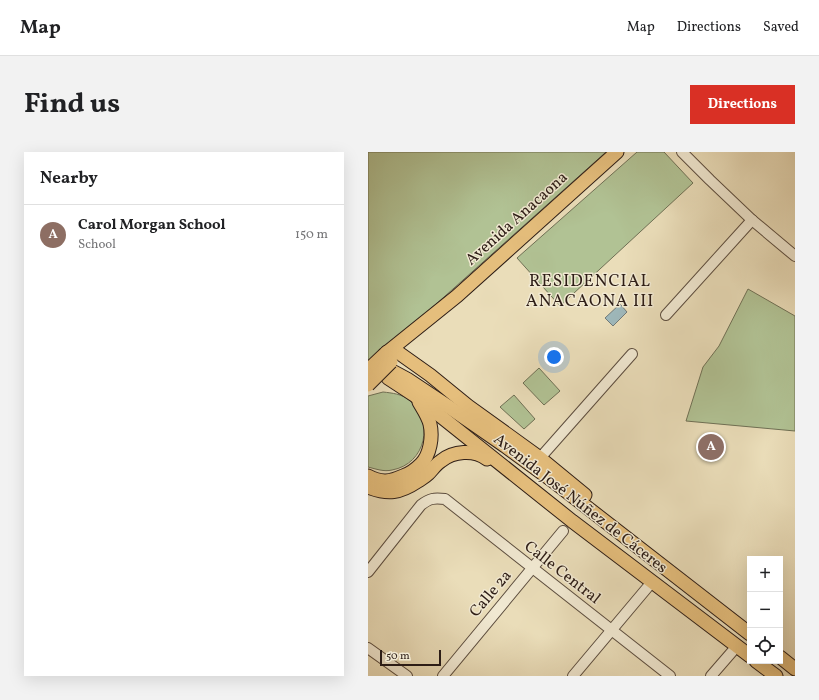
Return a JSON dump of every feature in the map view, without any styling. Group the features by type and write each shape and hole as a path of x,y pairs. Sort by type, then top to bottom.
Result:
{"main road":[{"name":"Avenida Anacaona","path":"368,385 457,296 617,152"},
{"name":"Avenida Anacaona","path":"368,370 390,362"},
{"name":"Avenida José Núñez de Cáceres","path":"390,362 414,395 635,570 747,654"},
{"name":"Avenida José Núñez de Cáceres","path":"390,362 407,379 505,446 557,484 747,632"},
{"path":"390,362 430,375 468,406 540,458 608,515 646,553 635,570"},
{"path":"368,476 376,480 393,481 408,474 421,464 425,458 431,438 430,424 424,410 414,395"},
{"path":"368,487 374,490 397,492 408,488 427,475 439,461 447,457 467,452 484,456 506,475 533,489"},
{"path":"700,618 711,604"},
{"path":"716,631 727,616"},
{"path":"783,659 795,669"},
{"path":"760,664 776,676"}],"street":[{"path":"682,152 752,220 793,251"},
{"path":"666,315 752,220"},
{"path":"540,458 632,354"},
{"name":"Calle Central","path":"368,572 421,505 428,500 435,498 445,499 670,676"},
{"name":"Calle 2a","path":"443,676 563,531"},
{"path":"573,676 652,582"},
{"path":"710,676 736,646"},
{"path":"368,648 408,676"}],"green space":[{"path":"368,152 606,152 368,365"},
{"path":"637,152 664,152 693,183 560,306 517,258"},
{"path":"748,289 795,316 795,431 686,421 703,367 719,346"},
{"path":"539,368 560,391 544,405 523,383"},
{"path":"383,392 400,395 409,400 417,409 422,419 424,430 423,441 419,451 413,459 404,466 389,471 368,467 368,396"},
{"path":"514,395 535,419 524,429 500,407"}],"water":[{"path":"620,304 627,312 613,326 605,318"}],"place":[{"name":"Carol Morgan School","path":"711,447"}],"district":[{"name":"RESIDENCIAL ANACAONA III","path":"590,291"}]}
